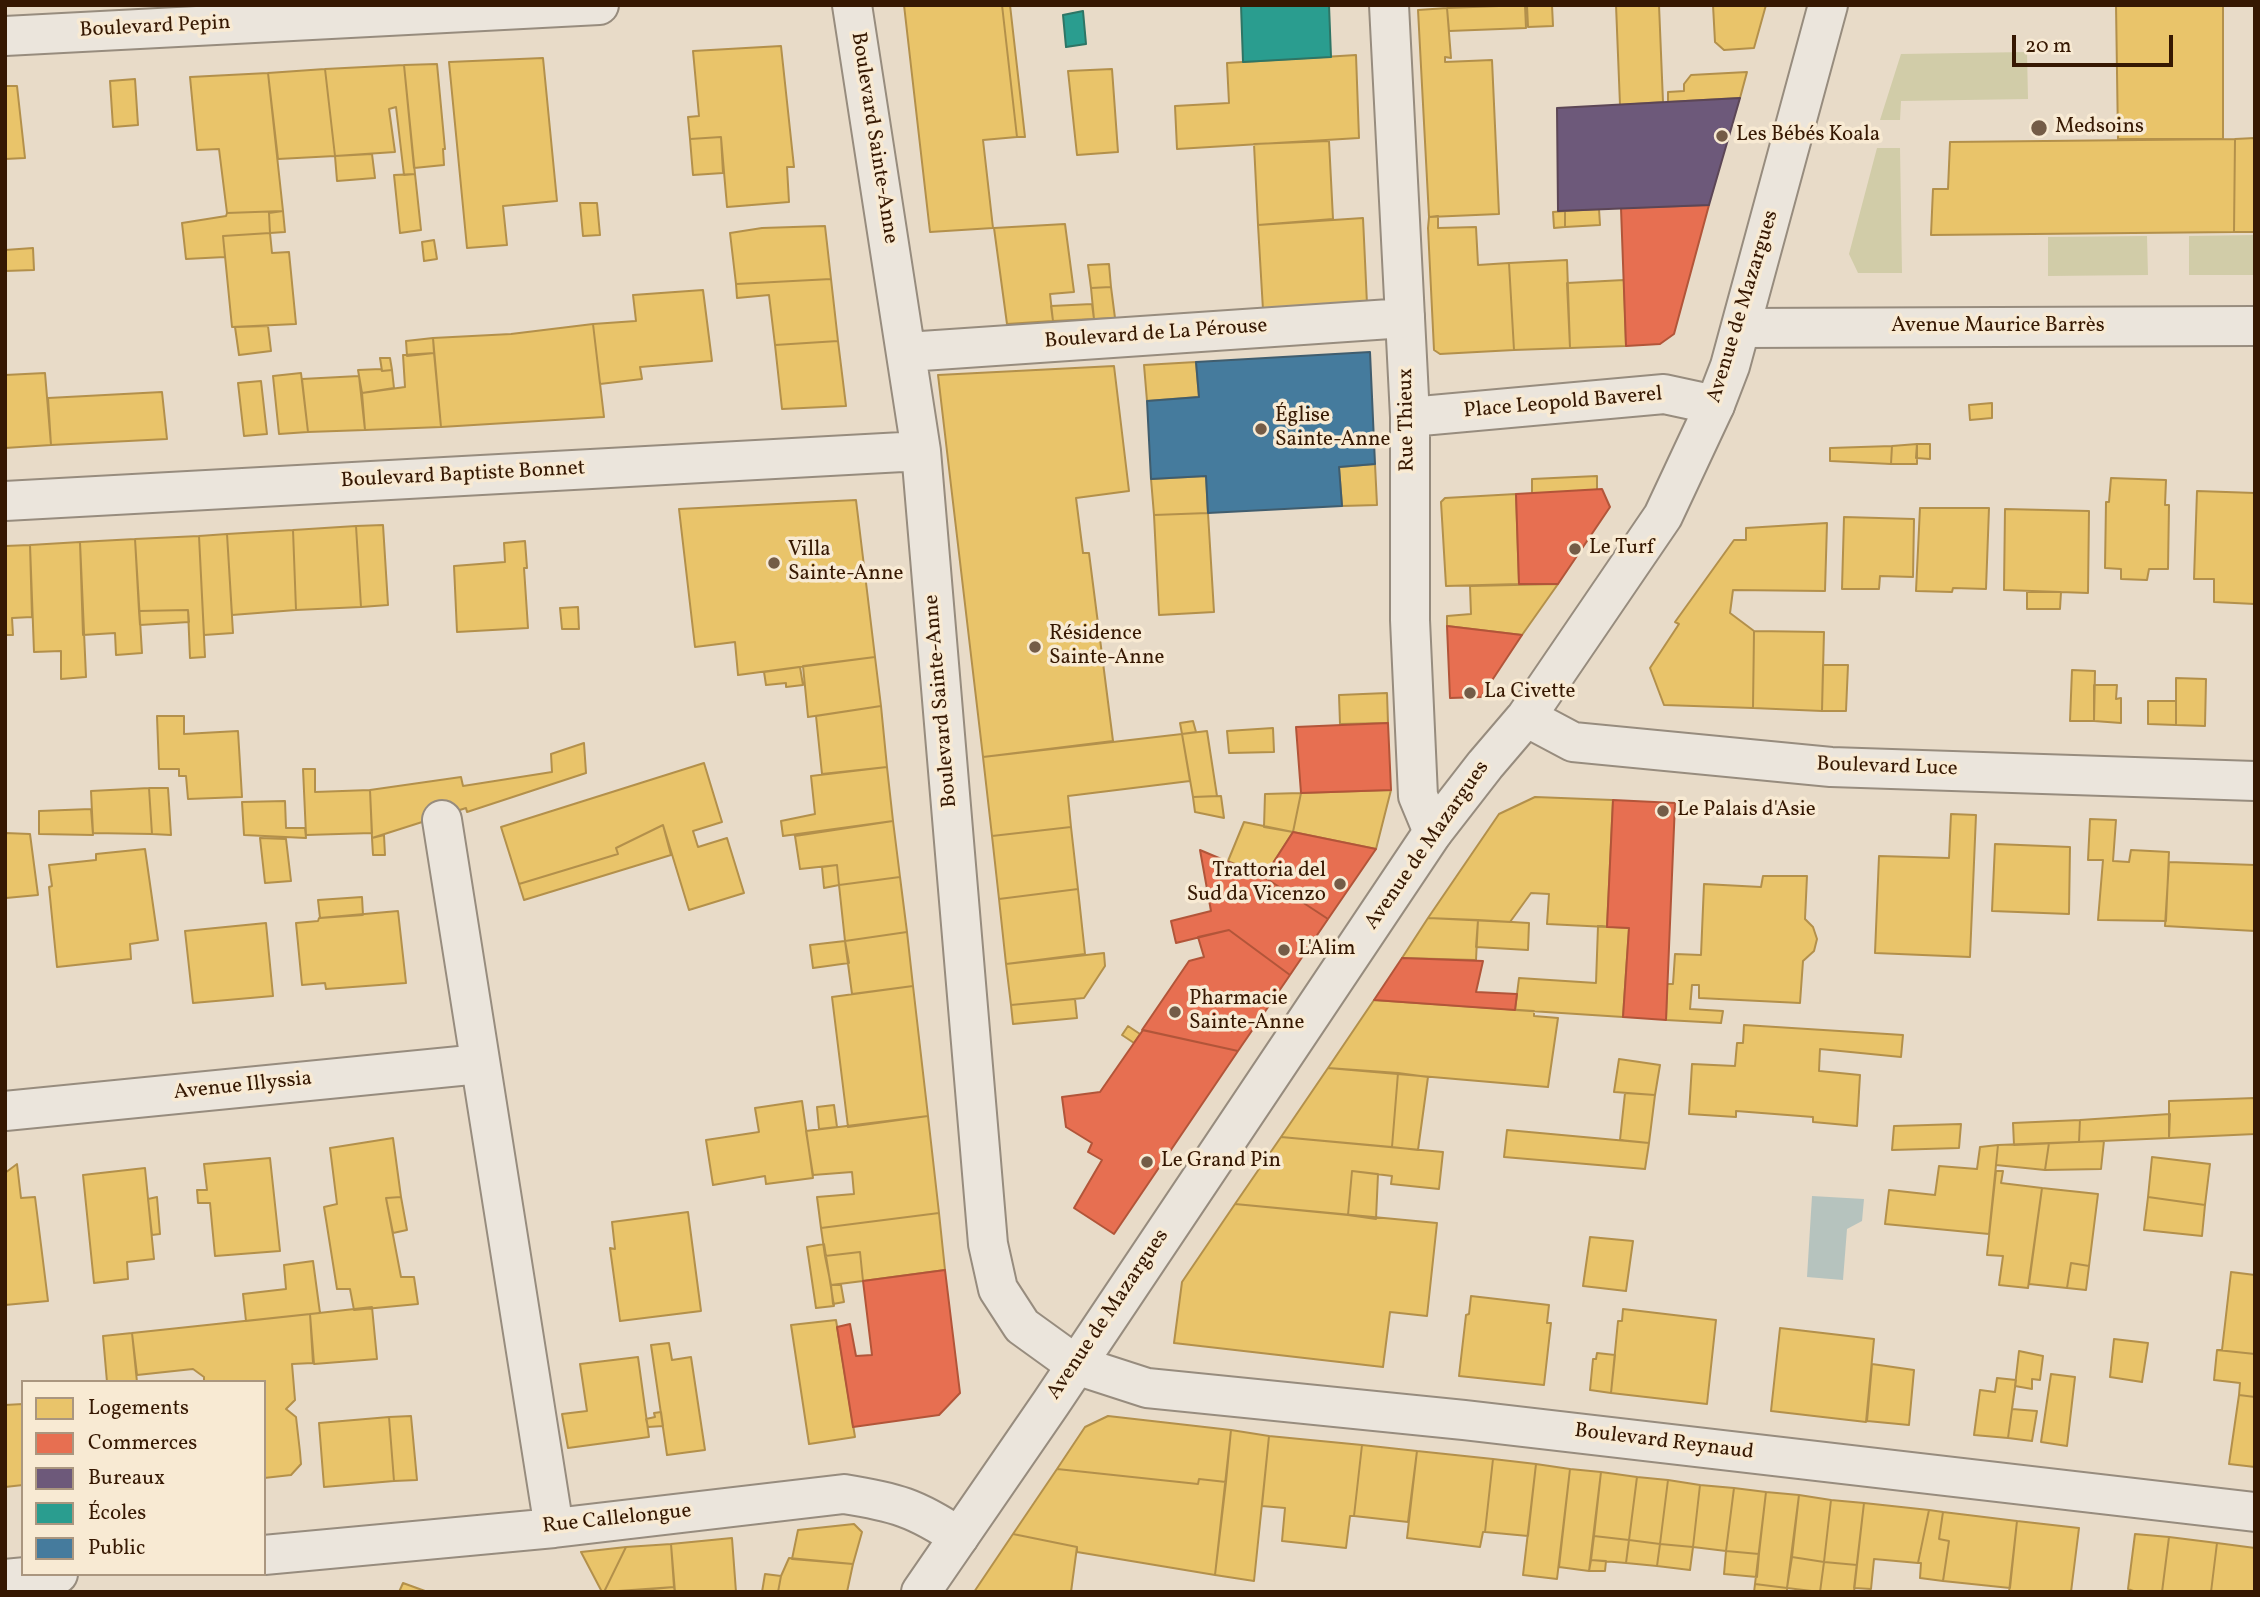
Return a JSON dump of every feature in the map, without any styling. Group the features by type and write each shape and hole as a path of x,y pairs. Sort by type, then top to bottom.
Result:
{"street":[{"name":"Boulevard Pepin","path":"5,36 599,5"},
{"name":"Boulevard Sainte-Anne","path":"852,5 920,451 988,1244 998,1289 1022,1326 1076,1365"},
{"name":"Rue Thieux","path":"1389,5 1410,417 1410,620 1418,796 1433,832"},
{"name":"Avenue de Mazargues","path":"921,1592 1433,832 1526,717 1663,516 1715,405 1742,328 1828,5"},
{"name":"Boulevard de La Pérouse","path":"907,352 1405,318"},
{"name":"Avenue Maurice Barrès","path":"1742,328 2255,326"},
{"name":"Place Leopold Baverel","path":"1410,417 1664,394 1715,405"},
{"name":"Boulevard Baptiste Bonnet","path":"5,500 920,451"},
{"name":"Boulevard Luce","path":"1526,717 1573,742 1831,767 2255,781"},
{"path":"442,820 554,1528"},
{"name":"Avenue Illyssia","path":"5,1111 480,1064"},
{"name":"Boulevard Reynaud","path":"1076,1365 1147,1388 1464,1420 2255,1512"},
{"name":"Rue Callelongue","path":"266,1555 554,1528 844,1494 889,1501 928,1516 959,1537"},
{"path":"5,1579 37,1576"}],"shaded area":[{"path":"2027,52 2028,99 1901,101 1900,120 1880,120 1901,54"},
{"path":"1877,148 1900,148 1902,273 1858,273 1849,254"},
{"path":"2255,235 2255,275 2189,275 2189,236"},
{"path":"2147,236 2148,275 2048,276 2048,237"},
{"path":"1812,1196 1864,1199 1862,1221 1847,1229 1843,1280 1807,1277"}],"building: Logements":[{"path":"904,5 1002,5 1017,137 983,140 993,228 930,232"},
{"path":"1002,5 1010,5 1025,137 1017,137"},
{"path":"1525,5 1526,28 1449,31 1447,8"},
{"path":"1527,5 1552,5 1553,26 1528,27"},
{"path":"1616,5 1659,5 1663,102 1620,105"},
{"path":"1713,5 1766,5 1754,48 1724,50 1715,42"},
{"path":"2116,5 2223,5 2223,139 2118,139"},
{"path":"1447,8 1451,58 1445,57 1445,62 1492,60 1499,214 1429,217 1418,10"},
{"path":"781,46 794,167 787,167 789,202 727,207 721,137 690,139 688,117 699,116 693,51"},
{"path":"1356,55 1359,138 1177,149 1175,106 1229,103 1227,63"},
{"path":"543,58 557,201 503,206 507,245 467,248 449,62"},
{"path":"437,64 445,149 444,165 414,168 404,65"},
{"path":"404,65 415,174 404,175 396,107 389,109 395,152 335,156 325,69"},
{"path":"325,69 335,156 278,159 268,73"},
{"path":"1112,69 1118,152 1077,155 1068,71"},
{"path":"1747,72 1740,98 1668,102 1668,92 1684,91 1684,84 1691,75"},
{"path":"268,73 283,211 227,213 219,149 197,150 190,77"},
{"path":"135,79 138,125 113,127 110,81"},
{"path":"5,86 17,86 25,158 5,159"},
{"path":"721,137 723,173 693,175 690,139"},
{"path":"2255,138 2255,232 2234,232 2235,139"},
{"path":"2235,139 2234,232 1931,235 1933,189 1948,189 1950,142"},
{"path":"1329,141 1333,219 1258,225 1254,144"},
{"path":"372,154 375,178 337,181 335,156"},
{"path":"415,174 421,230 400,233 394,175"},
{"path":"580,203 597,203 600,235 583,236"},
{"path":"1599,209 1600,225 1565,227 1565,211"},
{"path":"283,211 269,213 270,233 223,236 225,257 186,259 182,223 226,216 227,213"},
{"path":"283,211 285,232 270,233 269,213"},
{"path":"1565,211 1565,227 1554,228 1553,212"},
{"path":"1438,216 1438,228 1476,227 1478,265 1509,263 1514,350 1440,354 1434,350 1428,228 1429,217"},
{"path":"1363,218 1367,304 1263,310 1258,225"},
{"path":"1065,224 1074,292 1050,294 1053,321 1007,324 994,228"},
{"path":"825,226 831,279 736,284 730,233 762,228"},
{"path":"270,233 272,253 289,252 296,324 232,327 223,236"},
{"path":"434,240 437,259 424,261 422,242"},
{"path":"33,248 34,270 5,271 5,250"},
{"path":"1567,260 1570,348 1514,350 1509,263"},
{"path":"1109,264 1111,287 1091,288 1088,265"},
{"path":"831,279 838,341 775,345 769,295 737,298 736,284"},
{"path":"1624,280 1626,346 1570,348 1567,283"},
{"path":"1111,287 1115,318 1094,319 1091,288"},
{"path":"703,290 712,361 640,367 642,379 600,384 593,324 636,321 633,295"},
{"path":"1092,304 1094,319 1053,321 1051,306"},
{"path":"593,324 604,417 441,427 433,338 511,334"},
{"path":"268,326 271,351 239,355 235,327"},
{"path":"433,338 434,353 407,356 406,341"},
{"path":"838,341 846,406 782,409 775,345"},
{"path":"434,353 441,427 365,430 362,393 405,387 403,355"},
{"path":"380,358 390,358 392,370 382,371"},
{"path":"1196,362 1199,397 1147,401 1144,365"},
{"name":"Résidence Sainte-Anne","path":"1114,366 1129,491 1076,498 1083,553 1089,553 1113,741 983,757 938,375"},
{"path":"358,370 392,370 394,388 362,393"},
{"path":"45,373 51,445 5,448 5,375"},
{"path":"301,373 308,432 279,434 273,376"},
{"path":"359,376 365,430 308,432 302,379"},
{"path":"261,381 267,434 244,436 238,383"},
{"path":"162,392 167,439 51,445 48,398"},
{"path":"1992,403 1992,418 1970,420 1969,405"},
{"path":"1917,444 1930,444 1930,459 1916,458"},
{"path":"1917,444 1917,464 1891,464 1892,446"},
{"path":"1892,446 1891,464 1830,461 1830,448"},
{"path":"1375,464 1377,505 1342,506 1339,467"},
{"path":"1206,476 1208,513 1154,515 1151,479"},
{"path":"1597,476 1597,490 1532,494 1532,479"},
{"path":"2111,478 2166,480 2165,505 2169,505 2168,569 2149,569 2147,580 2121,579 2121,569 2105,568 2106,502 2109,502"},
{"path":"2197,491 2255,493 2255,604 2214,602 2214,579 2194,579"},
{"path":"1516,494 1519,584 1446,586 1441,502 1445,498"},
{"name":"Villa Sainte-Anne","path":"856,500 875,657 738,675 735,642 695,647 679,509"},
{"path":"1920,508 1989,508 1986,589 1916,591"},
{"path":"2005,509 2089,511 2088,593 2004,590"},
{"path":"1208,513 1214,612 1159,615 1154,515"},
{"path":"1844,517 1914,519 1913,577 1880,576 1879,589 1842,589"},
{"path":"1827,523 1825,591 1733,590 1730,613 1754,631 1753,708 1664,705 1650,668 1679,624 1675,622 1734,540 1746,540 1746,528"},
{"path":"383,525 388,605 361,607 356,526"},
{"path":"356,526 361,607 296,610 293,530"},
{"path":"293,530 296,610 232,615 227,534"},
{"path":"227,534 233,633 204,635 199,536"},
{"path":"199,536 205,657 190,658 188,610 139,611 135,539"},
{"path":"135,539 142,653 116,655 115,633 83,635 80,542"},
{"path":"525,541 528,628 457,632 454,566 505,562 504,543"},
{"path":"80,542 86,677 61,679 61,651 34,652 30,545"},
{"path":"30,545 32,617 12,618 13,635 5,635 5,546"},
{"path":"1558,584 1522,635 1447,626 1447,616 1471,614 1470,586"},
{"path":"2027,592 2061,592 2060,609 2027,609"},
{"path":"578,607 579,629 562,629 560,608"},
{"path":"188,610 189,622 140,625 139,611"},
{"path":"1754,631 1824,632 1822,711 1753,708"},
{"path":"875,657 881,706 808,717 803,666"},
{"path":"1823,665 1848,665 1846,711 1822,711"},
{"path":"800,667 803,685 766,685 764,672"},
{"path":"2072,670 2095,671 2094,721 2070,721"},
{"path":"2176,678 2206,679 2205,726 2176,725"},
{"path":"2094,685 2117,685 2116,699 2121,698 2121,723 2094,721"},
{"path":"1387,693 1388,723 1340,724 1339,695"},
{"path":"2148,701 2176,701 2176,725 2148,724"},
{"path":"881,706 887,767 822,774 816,716"},
{"path":"157,716 184,716 184,734 238,731 242,797 188,799 186,776 179,776 179,769 159,769"},
{"path":"1193,721 1196,732 1182,734 1180,723"},
{"path":"1273,728 1274,752 1229,753 1227,731"},
{"path":"1207,731 1217,796 1193,797 1182,734"},
{"path":"1182,734 1190,781 1068,796 1071,827 992,836 983,757"},
{"path":"584,743 586,773 467,812 466,808 372,838 370,790 461,777 463,786 552,772 551,754"},
{"path":"704,763 722,822 693,831 698,847 727,838 744,893 689,910 663,825 616,848 618,854 519,884 501,827"},
{"path":"887,767 893,821 783,836 781,821 815,814 811,776"},
{"path":"303,769 315,769 315,792 370,790 372,833 306,835"},
{"path":"149,788 168,788 171,835 152,834"},
{"path":"149,788 152,834 93,833 91,791"},
{"path":"1391,790 1376,849 1293,832 1301,793"},
{"path":"1301,793 1293,832 1264,827 1265,794"},
{"path":"1221,796 1224,818 1195,812 1193,797"},
{"path":"1535,797 1613,800 1607,927 1547,924 1549,894 1531,893 1510,922 1428,918 1499,814"},
{"path":"285,801 286,828 305,828 306,838 244,835 242,802"},
{"path":"91,809 93,835 39,834 39,811"},
{"path":"1951,814 1976,815 1970,957 1875,953 1879,856 1949,858"},
{"path":"2090,819 2116,820 2113,861 2129,862 2131,850 2169,852 2166,921 2098,920 2103,860 2088,860"},
{"path":"893,821 900,877 839,885 837,865 800,869 795,836"},
{"path":"1244,822 1293,832 1264,877 1228,861"},
{"path":"663,825 671,855 524,900 519,884 618,854 616,848"},
{"path":"1071,827 1078,889 999,899 992,836"},
{"path":"5,833 30,834 38,895 6,898"},
{"path":"384,835 385,855 373,855 372,838"},
{"path":"260,838 286,839 291,881 265,883"},
{"path":"1995,844 2070,847 2069,914 1992,911"},
{"path":"145,849 158,940 130,944 131,959 57,967 49,865 96,860 96,854"},
{"path":"2169,862 2255,865 2255,931 2165,926"},
{"path":"837,865 839,885 824,888 822,867"},
{"path":"1763,876 1807,876 1805,919 1813,927 1817,939 1814,951 1803,961 1800,1003 1699,998 1699,985 1692,985 1690,1009 1723,1011 1721,1023 1666,1020 1667,984 1673,984 1675,954 1701,955 1704,884 1761,887"},
{"path":"900,877 907,932 845,941 839,885"},
{"path":"1078,889 1085,954 1006,964 999,899"},
{"path":"362,897 363,915 320,918 318,900"},
{"path":"398,911 406,983 326,989 325,983 302,985 296,923 318,921 319,918"},
{"path":"1428,918 1478,920 1476,960 1402,958"},
{"path":"1478,920 1529,923 1528,950 1476,947"},
{"path":"266,923 273,996 193,1003 185,931"},
{"path":"1598,926 1629,928 1623,1017 1515,1010 1519,978 1596,983"},
{"path":"907,932 913,986 852,994 845,941"},
{"path":"845,941 849,963 813,968 810,945"},
{"path":"1104,953 1105,966 1084,998 1011,1005 1006,964"},
{"path":"913,986 928,1116 848,1127 832,997"},
{"path":"1075,999 1077,1018 1013,1024 1011,1005"},
{"path":"1374,1000 1534,1011 1534,1016 1558,1018 1548,1087 1328,1068"},
{"path":"1744,1025 1903,1035 1901,1057 1820,1049 1819,1071 1860,1075 1857,1126 1813,1122 1813,1117 1736,1111 1736,1117 1689,1114 1692,1064 1735,1066 1737,1043 1743,1043"},
{"path":"1128,1026 1140,1034 1134,1043 1122,1035"},
{"path":"1619,1059 1660,1065 1655,1095 1614,1092"},
{"path":"1328,1068 1398,1073 1392,1147 1281,1137"},
{"path":"1398,1073 1428,1077 1418,1150 1392,1147"},
{"path":"1625,1093 1655,1095 1649,1143 1620,1140"},
{"path":"2255,1098 2255,1134 2169,1138 2169,1101"},
{"path":"802,1101 813,1178 766,1184 765,1176 713,1185 706,1140 759,1132 755,1108"},
{"path":"834,1105 837,1127 819,1129 817,1107"},
{"path":"2170,1114 2169,1138 2079,1142 2080,1120"},
{"path":"928,1116 939,1213 821,1228 817,1197 854,1194 852,1172 813,1175 806,1131"},
{"path":"2080,1120 2079,1142 2014,1145 2013,1123"},
{"path":"1961,1124 1959,1148 1892,1150 1894,1126"},
{"path":"1507,1130 1649,1143 1645,1169 1504,1157"},
{"path":"1281,1137 1443,1152 1439,1189 1391,1184 1392,1176 1352,1171 1348,1215 1235,1204"},
{"path":"393,1138 401,1197 386,1198 401,1277 414,1277 418,1304 354,1310 350,1289 337,1289 324,1207 337,1204 330,1148"},
{"path":"2104,1141 2101,1169 2045,1170 2049,1143"},
{"path":"2049,1143 2045,1170 1996,1165 1998,1145"},
{"path":"1998,1145 1989,1234 1885,1224 1889,1190 1935,1195 1939,1166 1977,1169 1980,1147"},
{"path":"2152,1157 2210,1164 2205,1205 2148,1197"},
{"path":"270,1158 280,1251 215,1256 210,1203 198,1203 197,1190 207,1190 204,1164"},
{"path":"17,1164 21,1198 35,1197 48,1301 5,1305 5,1173"},
{"path":"145,1168 154,1259 127,1262 128,1279 94,1283 83,1175"},
{"path":"1352,1171 1378,1174 1376,1219 1348,1215"},
{"path":"1996,1171 2003,1171 2001,1183 2042,1188 2028,1288 1999,1285 2003,1256 1987,1255"},
{"path":"2042,1188 2098,1194 2089,1266 2071,1263 2067,1288 2029,1284"},
{"path":"157,1197 160,1234 152,1235 148,1199"},
{"path":"401,1197 407,1230 393,1233 386,1198"},
{"path":"2148,1197 2205,1205 2202,1236 2144,1230"},
{"path":"1235,1204 1437,1223 1427,1316 1390,1312 1383,1367 1174,1343 1182,1282"},
{"path":"688,1212 701,1311 620,1321 610,1248 615,1249 612,1222"},
{"path":"939,1213 945,1270 863,1281 860,1252 825,1256 821,1228"},
{"path":"1590,1237 1633,1241 1626,1291 1583,1286"},
{"path":"824,1244 834,1306 816,1308 807,1247"},
{"path":"860,1252 863,1281 831,1285 825,1256"},
{"path":"313,1261 320,1313 246,1321 243,1294 286,1289 284,1265"},
{"path":"2071,1263 2089,1266 2086,1290 2067,1288"},
{"path":"2231,1272 2255,1275 2255,1354 2217,1350 2222,1350"},
{"path":"831,1285 841,1285 844,1302 833,1304"},
{"path":"1471,1296 1549,1305 1547,1323 1551,1323 1544,1385 1459,1376 1466,1315 1469,1314"},
{"path":"372,1307 377,1359 314,1364 310,1314"},
{"path":"1623,1309 1716,1320 1707,1404 1611,1393 1618,1321 1622,1321"},
{"path":"310,1314 313,1363 292,1364 295,1400 286,1409 296,1417 301,1464 291,1475 266,1478 266,1380 204,1380 204,1377 193,1369 137,1375 132,1333"},
{"path":"836,1320 855,1437 809,1444 791,1325"},
{"path":"1780,1328 1874,1339 1866,1422 1771,1411"},
{"path":"132,1333 137,1380 107,1380 103,1336"},
{"path":"2114,1339 2148,1343 2142,1382 2110,1377"},
{"path":"669,1343 672,1360 691,1357 705,1450 667,1455 651,1345"},
{"path":"2217,1350 2255,1354 2255,1397 2239,1395 2240,1383 2214,1380"},
{"path":"2019,1351 2043,1356 2040,1380 2032,1379 2032,1389 2015,1386"},
{"path":"1597,1353 1615,1355 1611,1393 1590,1390 1593,1359 1596,1359"},
{"path":"638,1357 649,1437 568,1448 562,1414 587,1411 580,1364"},
{"path":"1872,1364 1914,1370 1909,1425 1867,1421"},
{"path":"2051,1374 2075,1377 2067,1446 2041,1442"},
{"path":"1997,1378 2016,1380 2008,1438 1974,1435 1980,1390 1995,1392"},
{"path":"2239,1395 2255,1397 2255,1467 2229,1464"},
{"path":"21,1404 21,1485 5,1487 5,1405"},
{"path":"2012,1409 2037,1411 2032,1441 2008,1438"},
{"path":"661,1412 663,1426 648,1427 646,1419"},
{"path":"411,1416 417,1480 394,1481 389,1417"},
{"path":"1108,1416 1231,1430 1226,1482 1199,1479 1198,1484 1057,1469 1085,1427"},
{"path":"389,1417 394,1481 324,1487 319,1423"},
{"path":"1231,1430 1269,1436 1254,1581 1215,1575"},
{"path":"1269,1436 1362,1445 1354,1516 1350,1516 1346,1548 1282,1541 1285,1508 1262,1506"},
{"path":"1362,1445 1417,1451 1408,1522 1354,1516"},
{"path":"1417,1451 1493,1459 1485,1532 1480,1547 1407,1538"},
{"path":"1493,1459 1536,1464 1528,1536 1485,1532"},
{"path":"1536,1464 1570,1469 1557,1579 1523,1575"},
{"path":"1057,1469 1198,1484 1199,1479 1226,1482 1215,1575 1077,1552 1077,1547 1013,1534"},
{"path":"1570,1469 1601,1472 1589,1571 1559,1567"},
{"path":"1601,1472 1637,1477 1629,1540 1594,1536"},
{"path":"1637,1477 1668,1480 1660,1544 1629,1540"},
{"path":"1668,1480 1700,1485 1693,1547 1660,1544"},
{"path":"1700,1485 1734,1488 1726,1551 1693,1547"},
{"path":"1734,1488 1766,1492 1759,1554 1726,1551"},
{"path":"1766,1492 1799,1495 1787,1588 1755,1584"},
{"path":"1799,1495 1831,1500 1824,1562 1792,1557"},
{"path":"1831,1500 1864,1503 1857,1565 1824,1562"},
{"path":"1864,1503 1929,1510 1918,1563 1874,1559 1871,1589 1854,1588"},
{"path":"1929,1510 1943,1512 1939,1539 1949,1541 1943,1581 1920,1578 1921,1563 1918,1563"},
{"path":"1943,1512 2017,1521 2010,1588 1943,1581 1949,1541 1939,1539"},
{"path":"2017,1521 2079,1528 2071,1592 2009,1592"},
{"path":"854,1524 862,1532 853,1564 792,1559 798,1530"},
{"path":"1013,1534 1077,1547 1071,1592 974,1592"},
{"path":"2135,1534 2169,1537 2162,1592 2136,1592 2128,1589"},
{"path":"1594,1536 1629,1540 1626,1563 1591,1560"},
{"path":"2169,1537 2217,1543 2211,1592 2162,1592"},
{"path":"732,1538 736,1592 675,1592 671,1544"},
{"path":"1629,1540 1660,1544 1657,1566 1626,1563"},
{"path":"2217,1543 2255,1548 2255,1592 2211,1592"},
{"path":"671,1544 674,1587 604,1592 626,1547"},
{"path":"1660,1544 1693,1547 1690,1570 1657,1566"},
{"path":"626,1547 604,1592 602,1592 581,1552"},
{"path":"1726,1551 1759,1554 1757,1577 1724,1574"},
{"path":"1792,1557 1824,1562 1820,1592 1787,1588"},
{"path":"789,1558 853,1564 847,1592 778,1592"},
{"path":"1591,1560 1606,1561 1605,1571 1589,1571"},
{"path":"1824,1562 1857,1565 1854,1592 1820,1592"},
{"path":"765,1574 781,1576 778,1592 762,1592"},
{"path":"403,1583 425,1591 427,1592 399,1592"},
{"path":"1755,1584 1787,1588 1787,1592 1754,1592"},
{"path":"674,1587 675,1592 621,1592"}],"building: Commerces":[{"path":"1709,205 1674,334 1660,344 1626,346 1621,208"},
{"path":"1602,489 1610,507 1558,584 1519,584 1516,494"},
{"path":"1447,626 1522,635 1481,697 1450,698"},
{"path":"1388,723 1391,790 1301,793 1296,727"},
{"path":"1613,800 1675,803 1666,1020 1623,1017 1629,928 1607,927"},
{"path":"1293,832 1376,849 1328,919 1264,877"},
{"path":"1200,850 1264,877 1328,919 1290,975 1229,930 1176,943 1171,921 1211,911"},
{"path":"1229,930 1290,975 1238,1051 1142,1030 1189,961 1204,957 1198,937"},
{"path":"1402,958 1483,961 1476,992 1517,994 1515,1010 1374,1000"},
{"path":"1143,1030 1238,1051 1114,1234 1074,1208 1102,1160 1088,1152 1092,1143 1066,1127 1062,1097 1100,1092"},
{"path":"945,1270 960,1393 939,1415 853,1427 837,1327 850,1324 856,1356 872,1355 863,1281"}],"building: Bureaux":[{"path":"1740,98 1709,205 1558,211 1557,108"}],"building: Écoles":[{"path":"1241,5 1329,5 1331,57 1243,62"},
{"path":"1083,11 1086,44 1066,47 1063,15"}],"building: Public":[{"name":"Église Sainte-Anne","path":"1370,352 1375,464 1339,467 1342,506 1208,513 1206,476 1151,479 1147,401 1199,397 1196,362"}],"place":[{"name":"Medsoins","path":"2039,128"},
{"name":"Les Bébés Koala","path":"1722,136"},
{"name":"Église Sainte-Anne","path":"1261,429"},
{"name":"Le Turf","path":"1575,549"},
{"name":"Villa Sainte-Anne","path":"774,563"},
{"name":"Résidence Sainte-Anne","path":"1035,647"},
{"name":"La Civette","path":"1470,693"},
{"name":"Le Palais d'Asie","path":"1663,811"},
{"name":"Trattoria del Sud da Vicenzo","path":"1340,884"},
{"name":"L'Alim","path":"1284,950"},
{"name":"Pharmacie Sainte-Anne","path":"1175,1012"},
{"name":"Le Grand Pin","path":"1147,1162"}]}
